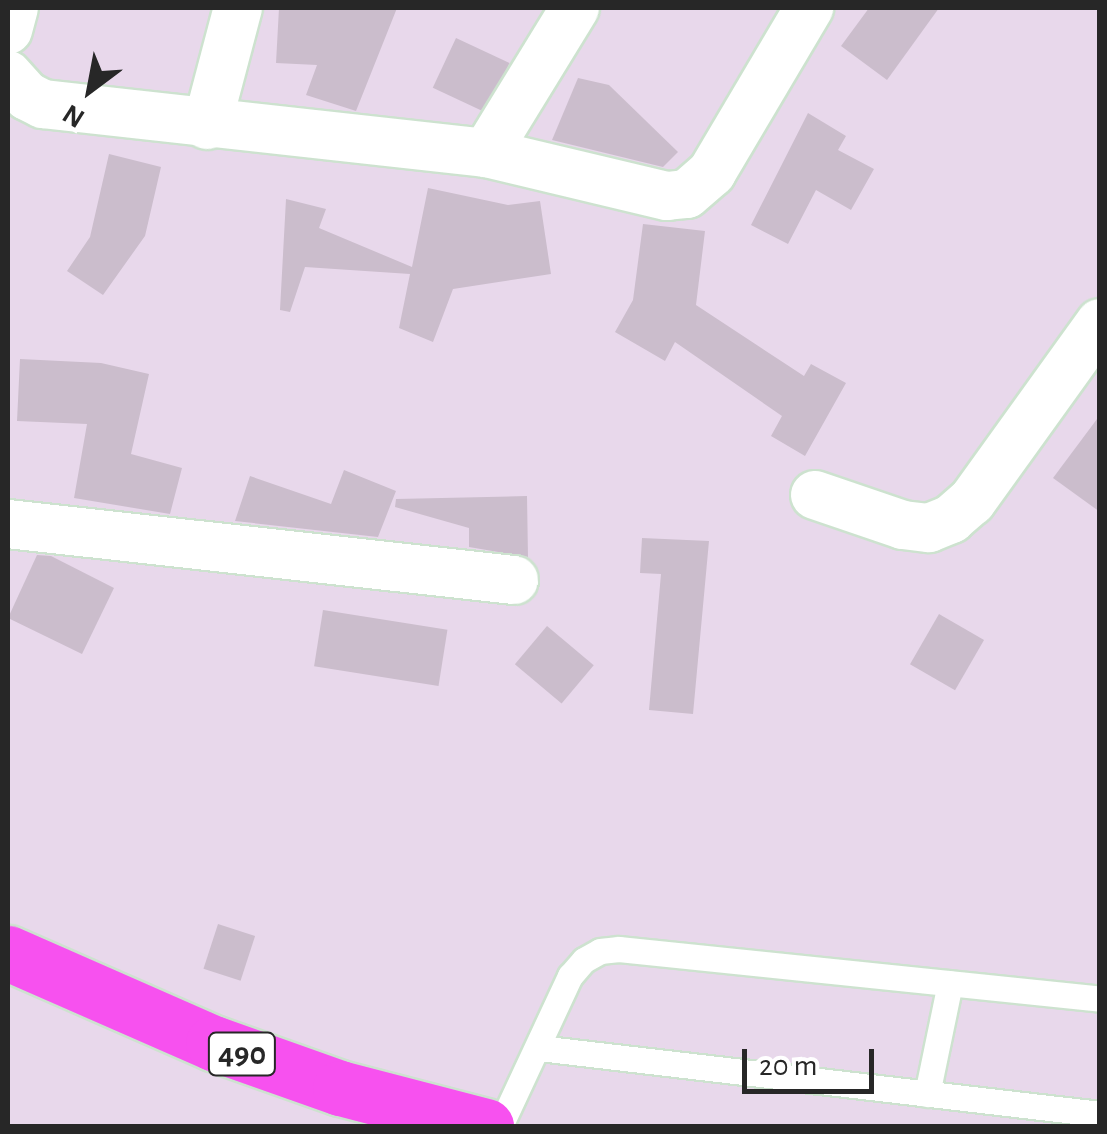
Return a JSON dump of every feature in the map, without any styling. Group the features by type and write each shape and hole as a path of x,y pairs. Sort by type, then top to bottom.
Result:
{"main road":[{"name":"490","path":"8,953 212,1043 340,1088 486,1126"}],"street":[{"path":"8,30 14,8"},
{"path":"207,125 238,8"},
{"path":"486,153 575,8"},
{"path":"8,74 26,96 43,104 486,153 667,196 687,194 712,172 809,8"},
{"path":"815,494 903,525 928,528 952,519 972,501 1100,324"},
{"path":"8,524 514,580"}],"lane":[{"path":"500,1126 570,976 584,960 600,951 619,949 1100,999"},
{"path":"927,1094 950,983"},
{"path":"538,1048 1100,1114"}],"building":[{"path":"279,8 397,8 356,111 306,95 317,65 276,63"},
{"path":"869,8 939,8 887,80 841,46"},
{"path":"456,38 509,63 486,113 433,88"},
{"path":"578,78 609,85 678,152 663,167 552,140"},
{"path":"808,113 846,136 838,150 874,169 851,210 816,190 788,244 751,225"},
{"path":"109,154 161,167 145,236 103,295 67,271 90,237"},
{"path":"428,188 508,205 540,201 551,274 453,289 433,342 399,328 410,274 305,267 290,312 280,310 286,199 326,209 319,228 412,267"},
{"path":"643,224 705,231 696,305 804,376 811,364 846,383 805,456 771,436 782,416 675,342 665,361 615,332 633,300"},
{"path":"20,359 101,363 149,374 131,454 182,468 170,514 74,498 87,424 17,421"},
{"path":"1100,415 1100,512 1053,478"},
{"path":"344,470 396,491 378,537 235,521 250,476 331,504"},
{"path":"527,496 528,557 469,547 469,528 395,507 396,499"},
{"path":"642,538 709,541 693,714 649,710 661,574 640,573"},
{"path":"37,555 51,556 114,588 82,654 8,618"},
{"path":"323,610 447,630 439,686 314,666"},
{"path":"939,614 984,640 955,690 910,664"},
{"path":"547,626 594,665 562,704 515,664"},
{"path":"218,924 255,936 241,981 203,969"}]}
